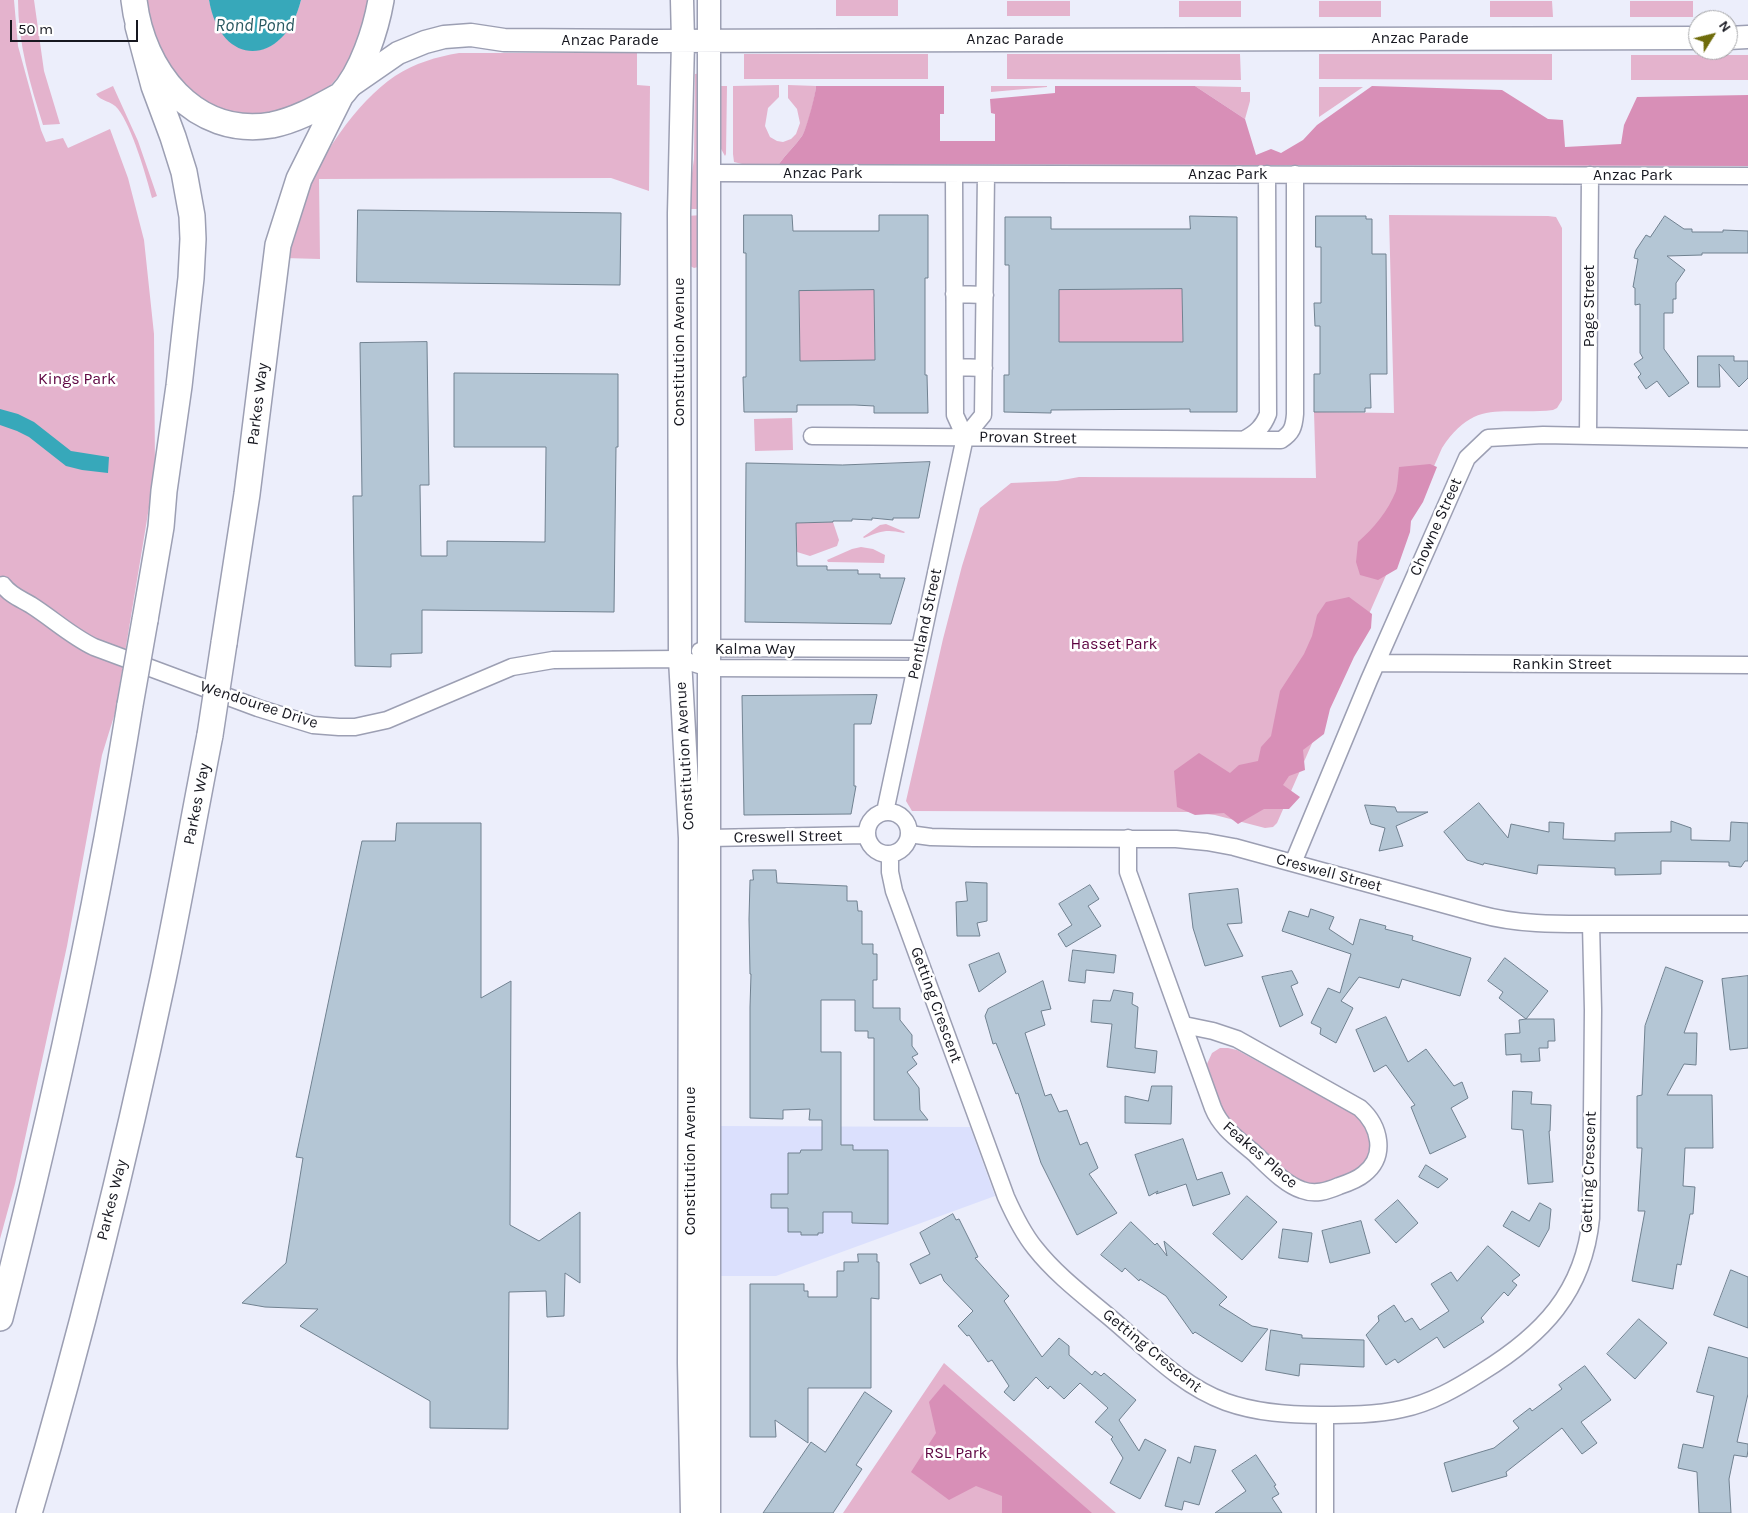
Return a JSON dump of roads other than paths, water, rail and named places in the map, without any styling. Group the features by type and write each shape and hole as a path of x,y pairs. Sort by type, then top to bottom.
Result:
{"main road":[{"path":"118,0 125,44 132,66 171,158 192,216"},
{"path":"0,1318 47,1129 72,1018 113,809 161,527 193,256 192,216 184,172 154,86 138,26 134,0"},
{"name":"Parkes Way","path":"29,1513 80,1328 129,1132 163,978 210,735 247,494 278,244 299,179 372,37 381,0"},
{"path":"138,26 148,52 162,77 172,90 188,104 212,118 239,125 271,125 298,116 344,92"}],"street":[{"name":"Constitution Avenue","path":"682,0 683,41 679,213 680,659 690,838 699,1286 709,1513"},
{"name":"Constitution Avenue","path":"692,1513 709,838 709,0"},
{"name":"Anzac Parade","path":"344,92 398,53 425,42 471,35 504,40 683,41 1688,38"},
{"name":"Anzac Park","path":"709,173 1748,176"},
{"path":"954,174 955,415 965,437"},
{"name":"Pentland Street","path":"885,812 965,437 983,415 986,174"},
{"path":"1244,439 1255,434 1265,423 1268,414 1267,174"},
{"name":"Provan Street","path":"812,436 1280,440 1288,435 1294,426 1295,174"},
{"name":"Page Street","path":"1588,436 1590,175"},
{"path":"954,294 985,295"},
{"path":"955,367 984,368"},
{"path":"1268,387 1295,387"},
{"name":"Chowne Street","path":"1293,863 1377,662 1467,458 1488,438 1543,435 1748,439"},
{"name":"Wendouree Drive","path":"3,585 12,595 94,647 258,708 313,724 355,727 387,720 512,667 553,660 680,659"},
{"name":"Kalma Way","path":"680,659 920,649"},
{"name":"Kalma Way","path":"709,658 915,669"},
{"name":"Rankin Street","path":"1377,662 1748,665"},
{"path":"885,812 891,812 902,817 908,828 909,834 905,846 896,853 883,854 872,847 866,835 869,822 873,817 885,812"},
{"name":"Creswell Street","path":"909,834 932,837 973,838 1195,840 1234,847 1495,918 1535,923 1748,924"},
{"name":"Creswell Street","path":"709,838 866,835"},
{"name":"Feakes Place","path":"1128,838 1128,872 1184,1025 1220,1121 1228,1131 1288,1183 1302,1190 1321,1192 1357,1179 1370,1168 1378,1152 1378,1136 1371,1121 1360,1108 1236,1039 1184,1025"},
{"name":"Getting Crescent","path":"890,854 890,872 894,891 1006,1198 1029,1241 1061,1275 1176,1374 1194,1387 1220,1400 1248,1409 1279,1414 1325,1415 1387,1412 1421,1404 1446,1394 1502,1360 1524,1344 1548,1321 1567,1293 1582,1258 1591,1218 1593,1010 1591,924"},
{"path":"1325,1415 1325,1513"}],"water":[{"name":"Rond Pond","path":"209,0 301,0 293,22 282,38 268,47 254,51 239,48 226,39 216,23"},
{"path":"0,409 18,414 34,422 71,451 109,457 108,473 66,466 29,437 0,425"}],"park label":[{"name":"Kings Park","path":"77,379"},
{"name":"Hasset Park","path":"1114,644"},
{"name":"RSL Park","path":"956,1453"}]}
